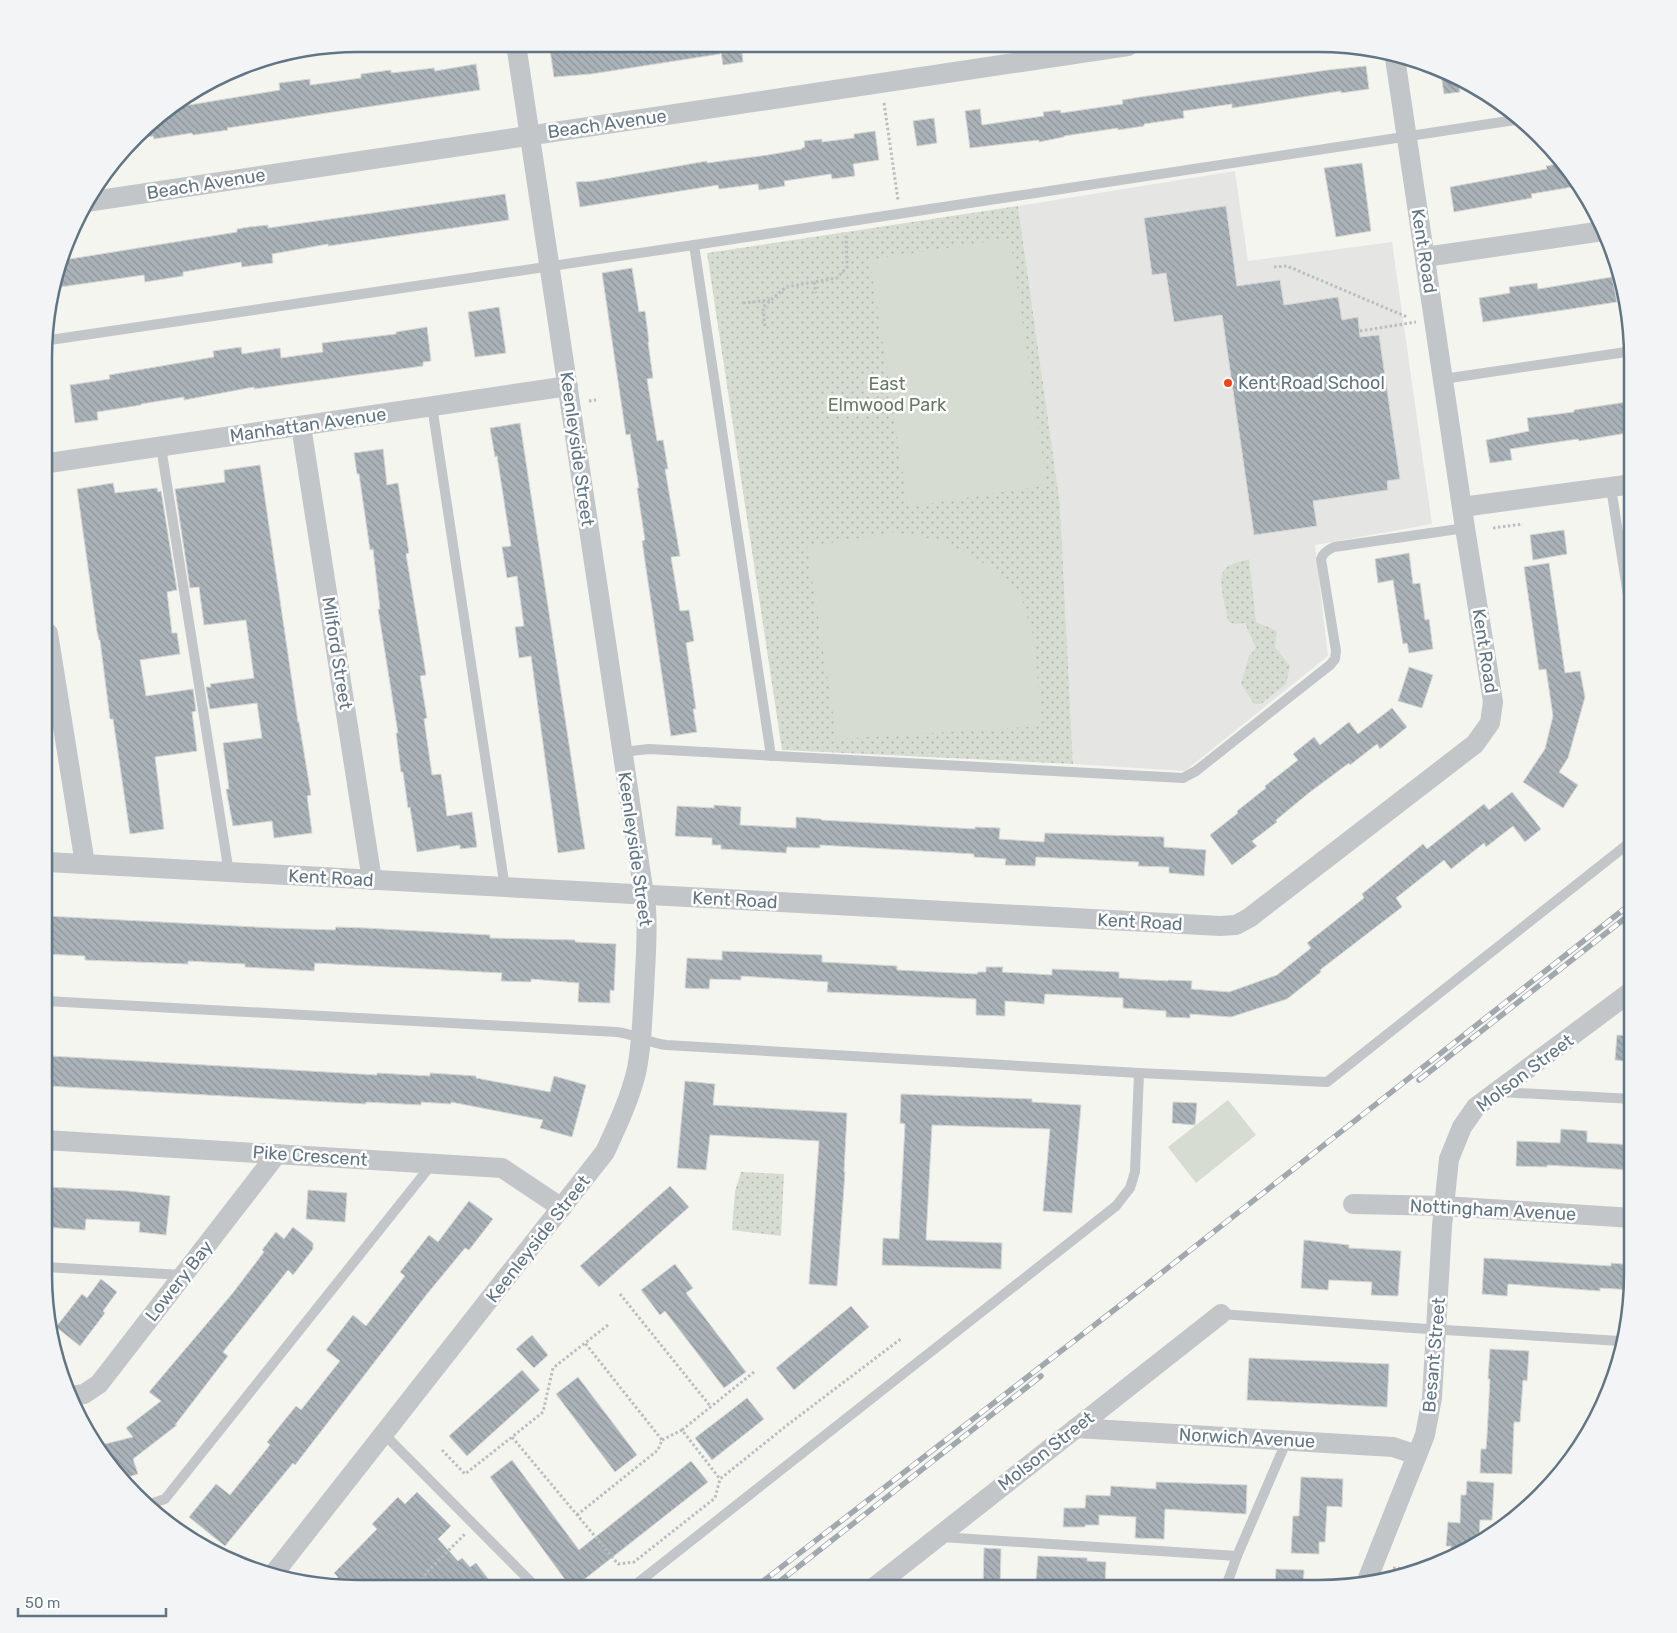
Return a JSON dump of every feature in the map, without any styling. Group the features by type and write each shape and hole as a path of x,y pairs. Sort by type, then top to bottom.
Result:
{"street":[{"name":"Keenleyside Street","path":"277,1569 605,1152 627,1101 636,1073 641,1039 647,922 644,895 517,53"},
{"name":"Beach Avenue","path":"96,201 1081,53"},
{"name":"Kent Road","path":"52,862 1210,926 1236,925 1249,918 1475,744 1490,723 1493,702 1464,528 1395,62"},
{"path":"1425,257 1597,232"},
{"name":"Manhattan Avenue","path":"52,463 568,386"},
{"name":"Milford Street","path":"301,426 372,880"},
{"path":"1462,507 1624,486"},
{"path":"52,658 85,864"},
{"name":"Molson Street","path":"1444,1206 1449,1160 1462,1127 1476,1107 1624,997"},
{"name":"Pike Crescent","path":"52,1140 502,1168 562,1208"},
{"name":"Lowery Bay","path":"77,1395 84,1394 99,1384 277,1154"},
{"name":"Nottingham Avenue","path":"1353,1204 1444,1206 1624,1217"},
{"name":"Besant Street","path":"1369,1575 1425,1435 1431,1410 1444,1206"},
{"name":"Molson Street","path":"883,1580 1221,1314"},
{"name":"Norwich Avenue","path":"1076,1428 1394,1447 1416,1455"}],"lane":[{"path":"53,340 694,245 1511,121"},
{"path":"694,245 771,756"},
{"path":"1442,379 1624,352"},
{"path":"432,406 505,888"},
{"path":"161,447 229,873"},
{"path":"1611,488 1624,570"},
{"path":"622,752 649,749 1178,778 1188,776 1335,659 1336,651 1321,559 1326,551 1334,547 1464,528"},
{"path":"52,1001 616,1032 666,1045 1327,1082 1624,847"},
{"path":"641,1580 1116,1206 1130,1188 1135,1172 1139,1072"},
{"path":"1497,1092 1624,1099"},
{"path":"154,1503 165,1499 432,1164"},
{"path":"52,1267 184,1275"},
{"path":"1221,1314 1617,1341"},
{"path":"384,1434 529,1580"},
{"path":"1228,1580 1286,1440"},
{"path":"937,1537 1237,1556"}],"path":[{"path":"880,83 900,213"},
{"path":"765,326 763,307 786,287 837,278 847,267 845,222"},
{"path":"1274,267 1287,266 1407,317"},
{"path":"814,282 816,293"},
{"path":"744,303 771,300"},
{"path":"1360,331 1434,319"},
{"path":"1493,528 1523,524"},
{"path":"620,1294 711,1407"},
{"path":"442,1450 464,1474 544,1412 553,1368 608,1325"},
{"path":"512,1437 618,1564 634,1562 715,1498 720,1479 902,1338"},
{"path":"585,1343 662,1440"},
{"path":"577,1515 658,1450 662,1440 682,1430 754,1372"},
{"path":"682,1430 720,1479"},
{"path":"422,1580 426,1573 466,1533"},
{"path":"1369,1575 1384,1574"}],"shaded area":[{"name":"Kent Road School","path":"1235,171 1248,261 1392,242 1432,524 1315,545 1328,656 1185,771 1073,764 1060,504 1018,206"}],"green space":[{"name":"East Elmwood Park","path":"1018,206 1060,504 1073,764 782,750 707,253"},
{"path":"1010,238 1047,485 908,507 870,260"},
{"path":"893,532 944,541 990,567 1020,593 1034,638 1042,726 837,739 807,547"},
{"path":"1249,559 1256,622 1277,631 1275,647 1290,666 1286,684 1261,704 1254,704 1241,684 1249,656 1256,648 1245,623 1234,624 1228,621 1221,580 1226,568 1232,564"},
{"path":"1228,1100 1256,1135 1196,1183 1168,1147"},
{"path":"741,1172 784,1174 781,1236 732,1230 735,1191"}],"building":[{"path":"550,53 720,53 591,74 554,77"},
{"path":"721,53 742,53 743,62 723,65"},
{"path":"476,64 480,90 227,128 228,130 193,135 192,133 154,139 153,136 148,137 186,106 280,90 279,83 310,79 310,85 361,78 361,74 391,70 391,73 434,68 435,71"},
{"path":"1366,66 1369,89 1341,93 1341,91 1232,108 1232,104 1183,111 1184,118 1144,124 1144,126 1064,136 1039,142 1039,140 970,148 965,111 980,109 982,125 1044,116 1043,112 1060,110 1061,113 1123,104 1122,100 1140,97"},
{"path":"1442,79 1459,87 1460,92 1444,94"},
{"path":"934,118 937,143 917,146 913,121"},
{"path":"875,131 879,160 853,164 855,176 832,179 831,174 784,181 785,186 759,190 758,184 719,189 718,185 580,207 576,182 593,181 707,161 707,163 768,155 802,149 805,147 804,141 822,139 822,142 854,138 854,134"},
{"path":"1362,163 1371,231 1336,237 1324,168"},
{"path":"1555,164 1572,187 1531,194 1532,198 1454,212 1450,187 1547,169 1546,166"},
{"path":"505,194 509,220 328,246 328,244 272,254 273,263 242,267 241,262 183,272 183,276 145,282 144,275 61,287 69,259 237,232 237,229 249,227 268,225 268,228"},
{"path":"1226,206 1237,286 1280,280 1284,305 1338,297 1342,320 1358,317 1360,337 1379,335 1400,479 1387,481 1388,490 1313,501 1317,526 1254,535 1222,315 1174,322 1166,273 1152,275 1144,218"},
{"path":"632,268 639,312 645,311 653,378 647,379 657,441 663,440 668,469 665,469 680,556 671,557 680,611 689,610 694,641 686,643 696,709 693,709 697,732 671,736 642,541 645,540 637,488 639,488 630,434 626,435 602,273"},
{"path":"1612,277 1617,302 1483,322 1479,298 1510,293 1509,287 1537,283 1538,289"},
{"path":"499,307 506,353 475,357 468,312"},
{"path":"427,327 431,361 423,362 423,366 254,389 254,387 184,400 184,397 141,404 97,412 98,420 75,423 70,385 110,379 109,375 214,357 213,351 241,347 242,354 280,348 281,358 323,352 322,343 396,334 396,332"},
{"path":"1624,402 1624,434 1510,449 1512,460 1490,463 1486,440 1529,431 1527,418 1574,412 1574,410"},
{"path":"520,423 585,849 558,853 531,656 519,658 515,627 524,626 517,576 507,578 502,547 511,546 497,456 495,457 490,428"},
{"path":"383,449 387,485 398,483 409,553 406,554 426,675 420,676 427,718 424,719 432,775 441,774 447,816 472,812 477,847 460,849 460,845 417,852 403,772 401,772 396,733 398,733 378,609 380,609 373,549 370,550 359,474 357,474 354,453"},
{"path":"260,465 298,722 311,795 307,796 312,833 274,838 272,821 233,826 226,789 229,789 223,743 262,738 257,703 210,709 206,687 211,687 210,684 254,678 246,620 204,625 199,587 190,588 175,489 225,482 224,470"},
{"path":"113,483 115,493 157,488 158,492 161,491 177,590 167,592 172,633 177,633 180,654 140,660 146,696 193,689 196,711 192,712 197,751 155,757 164,829 130,834 113,719 110,719 77,489"},
{"path":"1564,530 1567,554 1533,560 1530,535"},
{"path":"1409,553 1413,584 1420,583 1425,620 1429,619 1433,649 1409,653 1407,643 1403,644 1393,580 1378,583 1375,559"},
{"path":"1549,563 1565,673 1580,671 1585,697 1568,758 1559,772 1578,785 1563,808 1523,782 1545,749 1553,716 1546,669 1539,670 1524,567"},
{"path":"1409,667 1433,675 1422,708 1398,701"},
{"path":"1392,708 1407,727 1380,749 1377,744 1310,792 1276,820 1277,822 1252,841 1257,846 1232,865 1210,835 1238,813 1237,811 1266,788 1265,786 1298,760 1293,754 1314,737 1320,745 1349,722 1358,734"},
{"path":"1512,792 1541,829 1525,842 1513,826 1486,847 1484,843 1451,869 1444,860 1396,898 1402,907 1320,970 1321,972 1287,999 1231,1017 1190,1014 1190,1018 1166,1017 1166,1011 1123,1008 1123,998 1045,994 1044,1004 1005,1001 1005,1016 976,1015 976,999 827,992 828,982 741,976 741,980 710,979 709,989 685,988 687,958 722,960 722,951 822,955 822,962 897,966 897,970 977,974 978,972 986,972 986,967 1003,967 1002,972 1052,975 1052,969 1119,972 1119,978 1192,981 1191,989 1229,992 1277,975 1311,948 1307,943 1364,898 1362,894 1423,844 1427,849 1484,804 1489,810"},
{"path":"714,805 741,807 740,825 796,828 796,817 975,829 975,827 1000,828 999,839 1044,842 1045,833 1164,837 1164,847 1206,850 1204,876 1169,873 1169,867 1138,866 1139,862 1036,857 1035,866 1005,865 1006,859 974,857 974,854 820,845 820,848 787,847 786,853 721,849 721,845 712,845 712,838 675,836 677,806 714,808"},
{"path":"52,916 274,928 335,930 336,927 365,928 490,935 490,938 575,940 575,942 616,944 614,991 610,990 610,1003 578,1002 579,983 531,979 531,982 501,981 502,973 315,963 314,971 245,967 245,964 188,961 188,964 85,960 85,956 52,954"},
{"path":"1617,1035 1624,1035 1624,1061 1615,1060"},
{"path":"52,1056 377,1075 377,1073 430,1076 430,1073 476,1076 476,1078 550,1092 554,1076 586,1085 572,1137 540,1128 543,1120 451,1102 451,1104 421,1102 421,1105 366,1102 366,1104 52,1086"},
{"path":"685,1081 715,1084 713,1105 847,1113 837,1286 809,1284 819,1141 710,1135 706,1170 677,1168"},
{"path":"901,1094 1032,1099 1032,1102 1081,1105 1072,1213 1043,1211 1050,1129 932,1125 926,1240 1002,1243 1001,1269 882,1265 883,1238 899,1239 905,1124 900,1123"},
{"path":"1173,1102 1197,1103 1195,1125 1172,1123"},
{"path":"1561,1129 1587,1131 1587,1142 1624,1144 1624,1169 1547,1165 1547,1167 1516,1166 1517,1141 1560,1143"},
{"path":"670,1186 689,1207 599,1287 580,1266"},
{"path":"52,1187 128,1191 170,1196 166,1235 139,1232 140,1222 86,1219 85,1230 52,1228"},
{"path":"308,1190 347,1193 345,1222 306,1219"},
{"path":"469,1201 493,1219 469,1250 465,1248 427,1294 295,1465 293,1463 225,1546 189,1517 216,1484 230,1495 270,1445 267,1442 296,1406 301,1410 340,1361 326,1350 353,1315 366,1326 405,1276 400,1272 429,1235 438,1242"},
{"path":"293,1227 313,1243 313,1249 293,1275 288,1270 223,1352 228,1356 175,1425 177,1425 133,1459 138,1474 129,1477 105,1444 133,1437 126,1428 161,1401 149,1392 232,1294 264,1252 262,1250 276,1232 284,1239"},
{"path":"1304,1240 1349,1245 1349,1248 1401,1251 1398,1296 1371,1295 1372,1282 1329,1280 1328,1290 1301,1288"},
{"path":"1484,1258 1611,1266 1611,1263 1624,1264 1624,1289 1600,1288 1600,1291 1508,1284 1507,1296 1482,1294"},
{"path":"675,1264 693,1288 686,1293 746,1372 724,1388 665,1311 660,1315 641,1290"},
{"path":"101,1279 117,1292 103,1311 105,1313 80,1346 57,1326 82,1294 87,1298"},
{"path":"851,1306 869,1327 794,1390 776,1368"},
{"path":"532,1335 548,1355 534,1368 516,1349"},
{"path":"1490,1349 1529,1351 1527,1381 1523,1380 1520,1422 1514,1422 1512,1474 1480,1473 1481,1449 1486,1449"},
{"path":"1249,1358 1389,1364 1387,1407 1247,1400"},
{"path":"522,1370 540,1390 467,1456 449,1436"},
{"path":"578,1377 637,1455 615,1472 556,1394"},
{"path":"747,1398 764,1419 712,1460 695,1438"},
{"path":"512,1460 579,1550 691,1461 708,1482 583,1580 565,1580 490,1477"},
{"path":"1301,1477 1343,1479 1342,1507 1327,1506 1325,1542 1319,1542 1319,1554 1291,1553 1293,1516 1299,1516"},
{"path":"1467,1481 1494,1483 1492,1520 1480,1520 1479,1535 1451,1550 1451,1546 1446,1546 1448,1522 1460,1523 1461,1495 1466,1495"},
{"path":"1156,1482 1247,1485 1246,1514 1165,1509 1164,1539 1135,1538 1136,1517 1099,1515 1099,1525 1063,1527 1064,1508 1085,1508 1086,1495 1110,1496 1111,1486 1156,1489"},
{"path":"417,1492 451,1526 438,1539 458,1561 462,1558 470,1567 476,1563 489,1580 335,1580 338,1577 334,1573 377,1529 372,1524 398,1497 405,1504"},
{"path":"984,1548 1001,1549 1000,1580 983,1580"},
{"path":"1038,1556 1087,1558 1087,1561 1106,1562 1105,1580 1036,1580"},
{"path":"1276,1569 1304,1570 1303,1580 1275,1580"}],"railway":[{"path":"765,1580 1127,1300 1624,909"},
{"path":"1419,1080 1624,919"},
{"path":"781,1580 1041,1376"}],"place":[{"name":"Kent Road School","path":"1228,383"}]}
